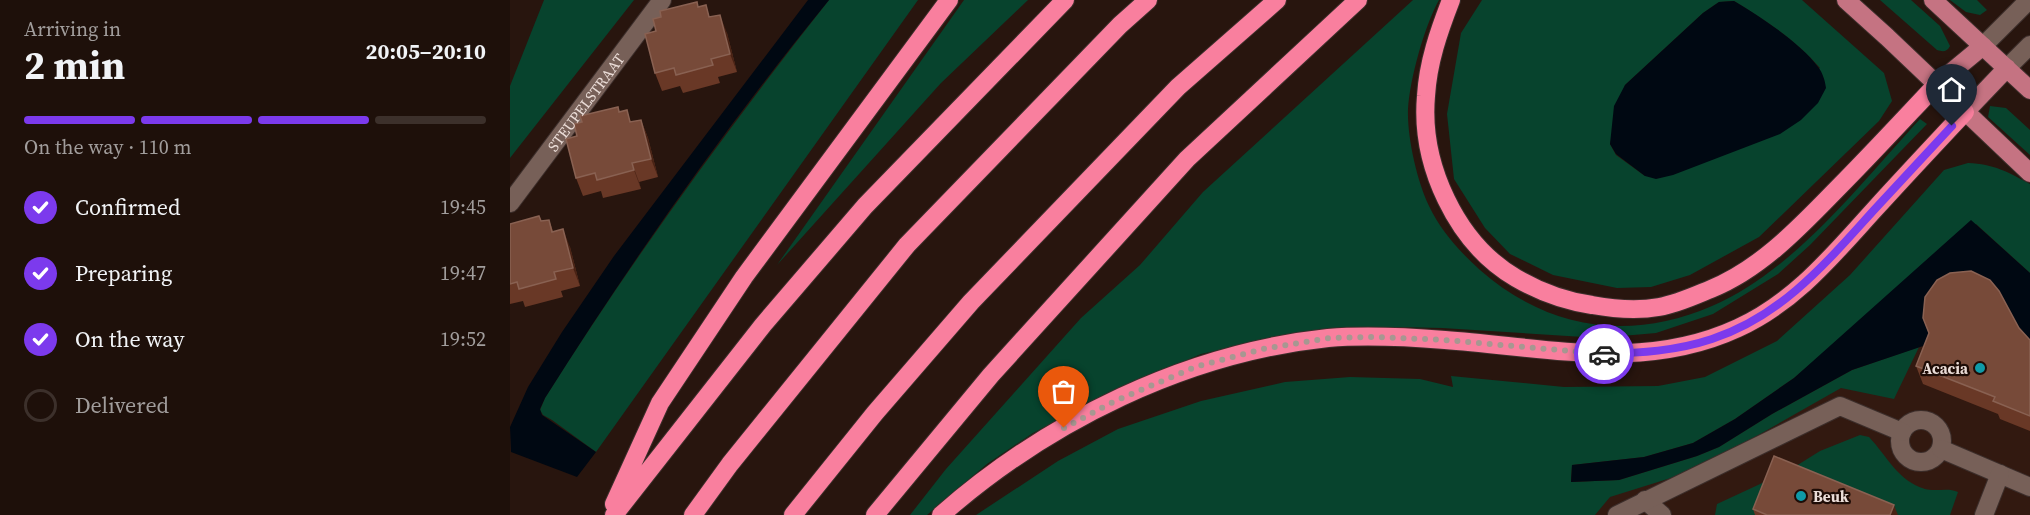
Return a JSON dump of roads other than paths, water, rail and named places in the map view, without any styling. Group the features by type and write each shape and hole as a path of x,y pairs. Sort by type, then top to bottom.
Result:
{"highway":[{"path":"614,515 638,471 660,403 744,277 949,0"},
{"path":"609,515 638,471 865,206 1065,0"},
{"path":"693,515 730,464 907,245 1120,25 1148,0"},
{"path":"793,515 875,413 971,302 1178,87 1277,0"},
{"path":"875,515 991,375 1187,159 1358,0"},
{"path":"1451,0 1439,30 1425,97 1426,131 1442,191 1463,227 1485,255 1514,277 1540,291 1568,301 1630,309 1659,307 1694,296 1753,266 1789,237 1937,84"},
{"path":"941,515 1004,465 1097,409 1195,367 1263,349 1329,338 1377,337 1445,340 1597,355 1651,352 1713,339 1766,314 1797,292 1965,112"}],"main road":[{"path":"1846,0 2030,173"},
{"path":"1934,0 2030,90"},
{"path":"1937,84 1983,46"},
{"path":"1965,112 2007,68"}],"street":[{"name":"STEUPELSTRAAT","path":"510,203 662,0"},
{"path":"1983,46 2029,0"},
{"path":"2007,68 2030,45"},
{"path":"1617,515 1840,405 1902,432"},
{"path":"1922,419 1930,422 1937,426 1941,433 1941,449 1929,460 1921,462 1913,460 1902,448 1900,441 1902,432 1914,421 1922,419"},
{"path":"1941,449 2030,487"},
{"path":"1984,515 2000,474"},
{"path":"1645,500 1662,515"}],"place":[{"name":"Acacia","path":"1980,368"},
{"name":"Beuk","path":"1801,496"}]}
